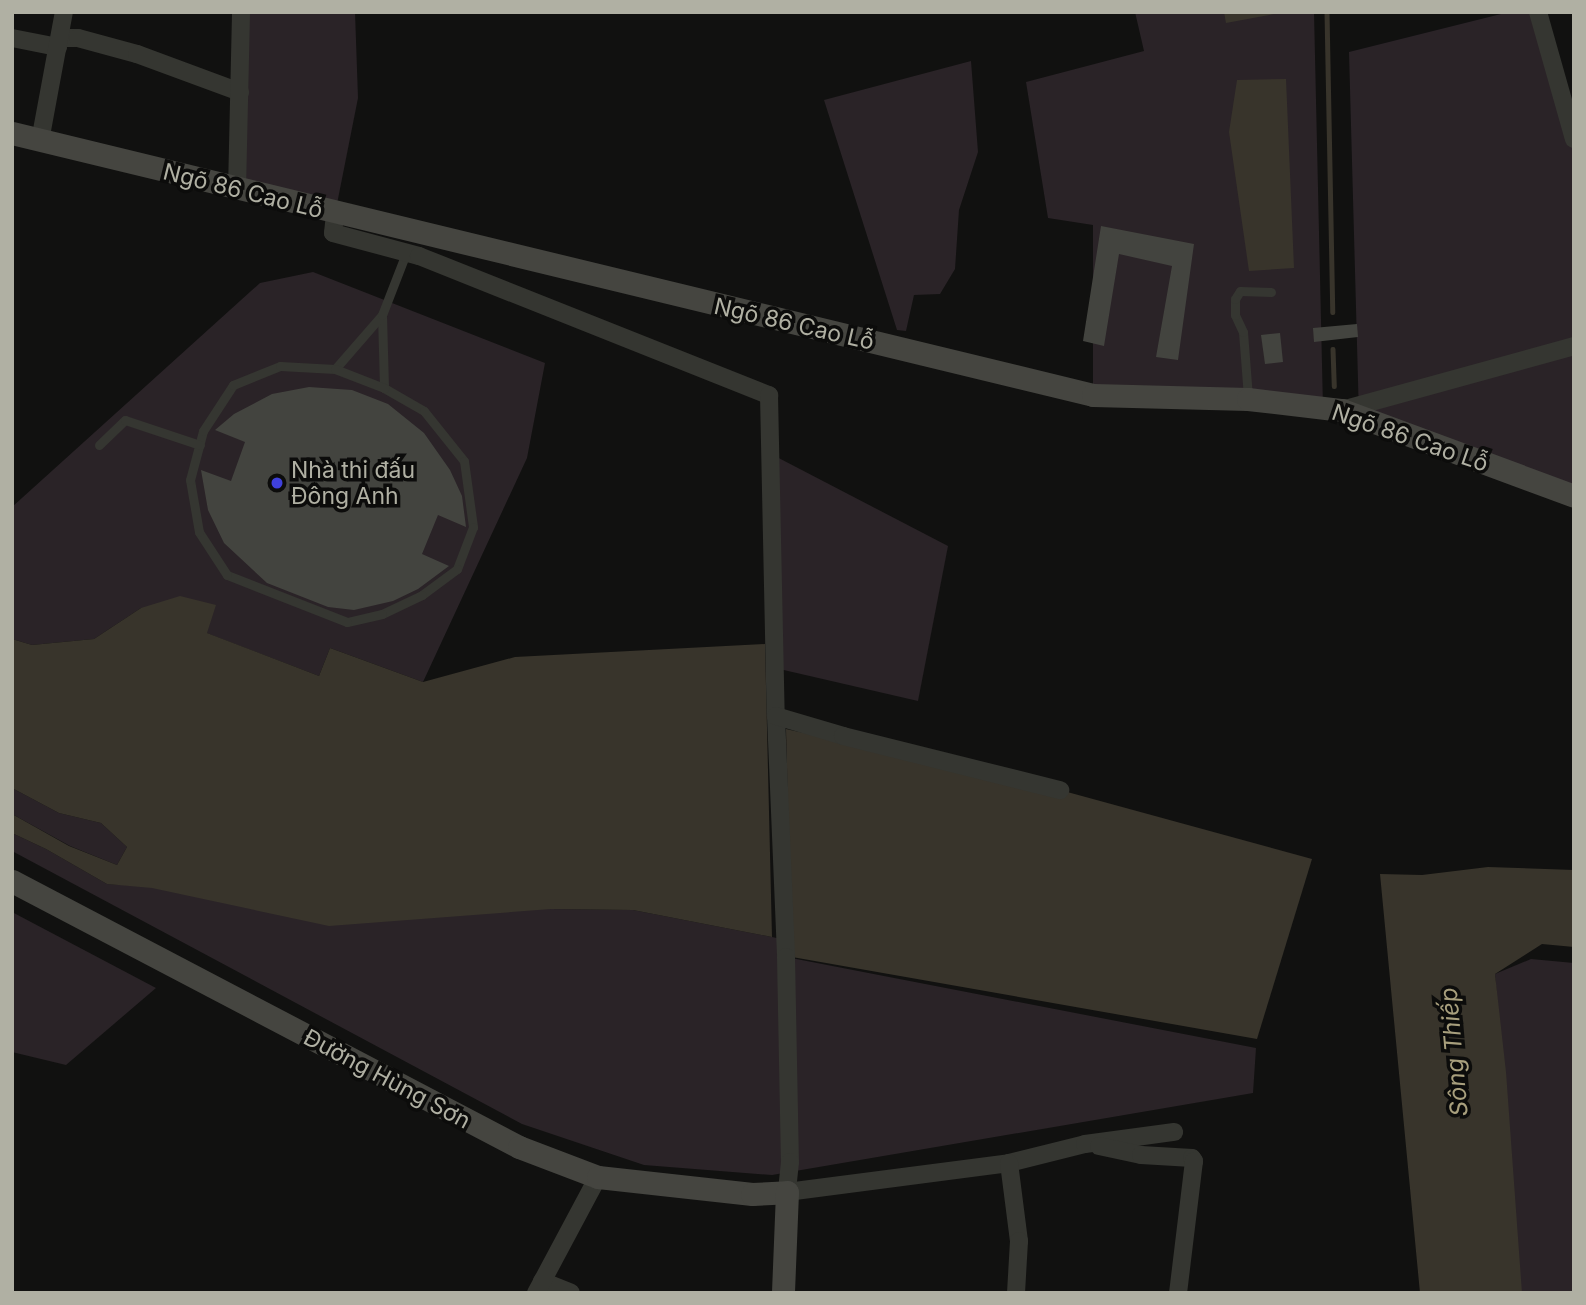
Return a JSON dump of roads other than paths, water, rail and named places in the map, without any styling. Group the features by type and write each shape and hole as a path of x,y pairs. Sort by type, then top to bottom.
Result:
{"street":[{"path":"40,141 64,12"},
{"path":"237,190 241,12"},
{"path":"1538,12 1566,84 1574,139"},
{"path":"12,38 60,42 78,38 137,54 240,92"},
{"name":"Ngõ 86 Cao Lỗ","path":"12,134 1093,395 1248,399 1342,410 1574,496"},
{"path":"335,214 333,233 406,253 769,395 790,1162 783,1293"},
{"path":"1342,410 1574,346"},
{"path":"776,716 843,736 1060,790"},
{"name":"Đường Hùng Sơn","path":"12,881 519,1147 598,1177 752,1194 788,1192"},
{"path":"788,1192 1009,1163 1085,1144 1174,1132"},
{"path":"1085,1144 1141,1155 1192,1158 1194,1161 1178,1293"},
{"path":"1009,1163 1019,1241 1016,1293"},
{"path":"571,1293 539,1287 598,1177"}],"lane":[{"path":"335,369 382,316 406,253"},
{"path":"1248,399 1243,332 1235,314 1235,299 1240,291 1271,292"},
{"path":"382,316 384,388"},
{"path":"280,366 335,369 384,388 424,411 464,461 473,527 457,569 422,595 382,614 347,622 227,575 199,531 190,480 203,431 233,385 280,366"},
{"path":"99,445 125,420 200,445"}],"water":[{"path":"1224,12 1285,12 1226,23"},
{"path":"1286,79 1294,268 1249,271 1229,132 1237,80"},
{"path":"180,596 216,605 207,633 319,676 330,648 423,682 515,657 765,644 772,937 633,910 551,909 329,926 152,888 107,884 12,833 12,814 69,846 117,865 127,847 101,823 59,813 12,788 12,639 32,645 94,639 141,608"},
{"path":"786,729 1060,790 1312,859 1257,1039 792,957"},
{"name":"Sông Thiếp","path":"1488,867 1574,870 1574,947 1542,944 1495,974 1506,1072 1522,1293 1420,1293 1380,874 1422,875"}],"waterway":[{"path":"1327,12 1333,312"},
{"path":"1333,349 1334,386"}],"place":[{"name":"Nhà thi đấu Đông Anh","path":"277,483"}]}
